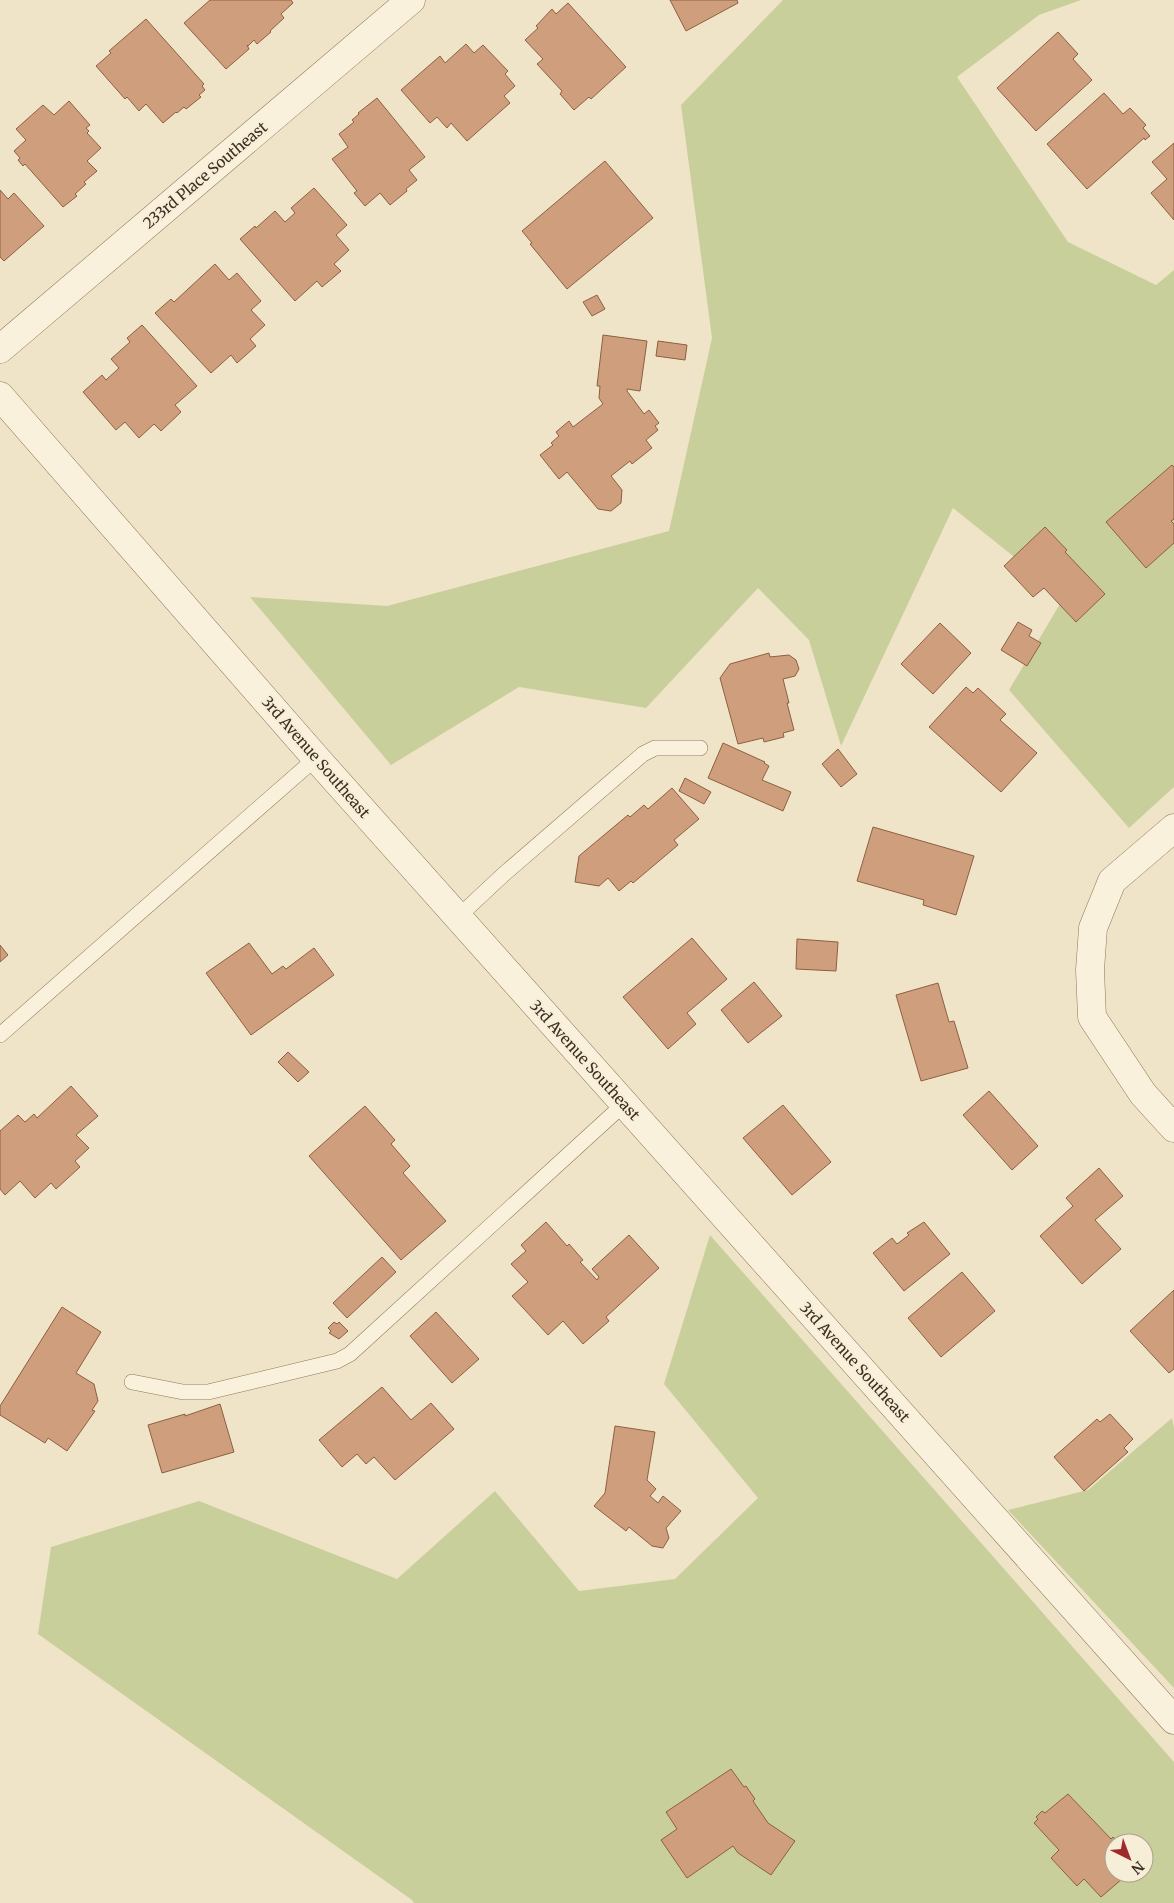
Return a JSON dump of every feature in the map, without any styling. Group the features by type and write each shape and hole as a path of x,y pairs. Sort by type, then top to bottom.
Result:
{"street":[{"name":"233rd Place Southeast","path":"0,349 411,0"},
{"name":"3rd Avenue Southeast","path":"0,396 316,758 1174,1720"},
{"path":"1174,828 1112,881 1093,928 1090,970 1092,1017 1143,1094 1174,1128"}],"lane":[{"path":"458,917 504,874 643,754 655,748 700,748"},
{"path":"0,1035 316,758"},
{"path":"132,1382 183,1392 208,1392 337,1361 350,1354 624,1104"}],"green space":[{"path":"783,0 1081,0 1039,15 957,77 1068,242 1156,285 1174,270 1174,787 1129,828 1009,690 1064,597 953,508 841,746 809,640 758,588 646,708 519,687 391,765 250,597 387,606 669,531 712,338 681,105"},
{"path":"710,1235 1174,1762 1174,1903 414,1903 38,1634 51,1547 199,1501 397,1579 495,1491 579,1591 675,1579 758,1498 664,1384"},
{"path":"1172,1418 1174,1428 1174,1688 1008,1510 1088,1490"}],"building":[{"path":"210,0 291,0 293,3 281,14 284,18 271,32 257,44 254,40 247,45 249,49 226,69 184,23"},
{"path":"670,0 737,0 738,3 686,31"},
{"path":"568,3 626,67 591,99 589,97 574,110 560,94 562,91 537,64 543,59 525,40 538,28 536,26 552,9 556,14"},
{"path":"146,19 204,84 202,86 205,90 199,95 201,97 186,109 184,107 163,123 146,104 139,111 127,97 125,99 96,66 111,53 109,51"},
{"path":"1058,32 1078,54 1073,59 1092,80 1036,131 997,88"},
{"path":"466,44 474,53 483,45 508,71 505,74 515,86 504,96 510,103 467,141 451,123 447,128 437,117 430,123 401,90 440,56 445,63"},
{"path":"1104,93 1123,114 1130,108 1146,125 1143,128 1150,136 1145,140 1144,138 1087,189 1047,144"},
{"path":"377,98 425,157 409,170 417,180 390,205 380,193 365,206 354,193 357,191 332,159 348,147 339,134 354,122 352,120 358,113"},
{"path":"69,101 90,125 86,128 89,131 87,133 101,148 87,161 97,171 84,182 86,184 75,194 77,196 63,207 25,164 23,166 18,160 20,158 14,151 26,140 16,129 43,105 54,115"},
{"path":"1174,143 1174,220 1151,193 1167,179 1152,162"},
{"path":"605,161 653,218 567,289 530,244 532,243 522,231"},
{"path":"314,188 347,225 336,235 349,250 334,264 341,271 322,287 317,281 295,301 240,239 275,211 285,222 295,213 291,208"},
{"path":"0,190 8,199 14,193 44,226 4,261 0,257"},
{"path":"215,264 229,280 237,273 261,301 251,310 265,325 250,339 256,346 237,363 231,355 211,373 155,313 171,299 174,302"},
{"path":"597,295 605,309 592,316 583,302"},
{"path":"142,325 197,386 175,405 181,412 161,431 154,424 139,438 125,422 116,430 83,392 102,375 106,380 119,368 111,359 130,342 127,338"},
{"path":"603,335 647,341 640,391 627,389 627,391 644,414 649,410 659,423 655,426 658,430 646,440 652,448 632,464 630,461 611,476 622,490 621,503 611,511 598,509 567,472 559,479 540,455 553,445 551,443 559,436 556,432 569,421 573,427 603,404 599,398 600,386 597,386"},
{"path":"658,341 687,345 685,360 656,356"},
{"path":"1172,465 1174,467 1174,519 1171,521 1174,524 1174,543 1146,568 1106,522"},
{"path":"1045,527 1067,550 1065,552 1105,594 1076,622 1044,588 1033,597 1004,566"},
{"path":"1018,622 1032,630 1029,636 1041,643 1027,666 1001,650"},
{"path":"940,623 971,653 933,694 901,664"},
{"path":"769,653 770,657 789,655 796,660 799,669 795,676 783,679 794,730 783,733 784,737 764,742 763,738 738,744 720,678 730,664"},
{"path":"966,687 973,693 978,688 1006,714 1000,720 1037,753 1001,792 929,727"},
{"path":"723,743 765,762 769,766 762,780 791,792 783,811 708,778"},
{"path":"838,749 857,774 841,787 822,764"},
{"path":"685,778 711,792 704,804 679,791"},
{"path":"672,788 699,819 674,840 678,845 633,883 631,881 619,891 608,878 599,886 575,882 579,856 628,815 630,817 644,805 648,809"},
{"path":"873,827 974,856 956,915 923,905 924,900 857,881"},
{"path":"692,938 727,979 687,1013 696,1024 668,1049 623,997"},
{"path":"797,939 838,942 836,971 796,969"},
{"path":"249,943 272,974 283,966 286,969 314,948 334,975 251,1035 206,973"},
{"path":"0,945 8,955 0,962"},
{"path":"754,982 782,1016 748,1043 721,1010"},
{"path":"938,983 949,1022 954,1021 968,1068 921,1081 896,995"},
{"path":"288,1052 309,1072 298,1082 278,1062"},
{"path":"71,1086 98,1116 76,1135 89,1148 75,1161 80,1167 56,1189 51,1183 35,1198 20,1181 5,1195 0,1189 0,1131 18,1115 25,1122 34,1114 37,1118"},
{"path":"989,1091 1038,1146 1012,1170 963,1115"},
{"path":"783,1105 831,1162 792,1195 743,1138"},
{"path":"365,1106 395,1140 391,1144 410,1166 403,1173 446,1221 401,1260 309,1156"},
{"path":"1099,1168 1123,1196 1095,1220 1121,1249 1082,1284 1040,1236 1073,1206 1066,1198"},
{"path":"546,1222 567,1246 569,1244 583,1260 580,1262 597,1280 599,1277 592,1269 629,1235 659,1268 606,1317 609,1321 583,1344 563,1321 548,1335 512,1296 528,1282 511,1264 526,1251 521,1245"},
{"path":"924,1222 950,1254 904,1291 873,1253 892,1238 897,1244 909,1235 907,1233"},
{"path":"382,1257 396,1272 347,1318 333,1303"},
{"path":"962,1272 995,1311 941,1357 908,1318"},
{"path":"1174,1290 1174,1369 1169,1373 1130,1331"},
{"path":"62,1307 101,1332 76,1373 94,1384 98,1401 92,1410 95,1411 67,1451 48,1438 45,1443 0,1415 0,1406"},
{"path":"436,1312 479,1359 452,1383 410,1336"},
{"path":"334,1322 337,1324 339,1322 348,1331 339,1339 329,1333 331,1331 328,1328"},
{"path":"382,1387 411,1420 431,1403 454,1429 395,1480 374,1457 366,1464 357,1454 342,1467 319,1440"},
{"path":"220,1404 234,1452 162,1473 148,1425 185,1414 185,1416"},
{"path":"1110,1414 1133,1439 1124,1448 1128,1452 1084,1491 1054,1457 1097,1419 1100,1422"},
{"path":"615,1426 655,1432 647,1480 656,1489 650,1496 658,1503 663,1496 681,1511 666,1528 669,1538 663,1548 652,1546 629,1527 626,1531 594,1506 605,1493"},
{"path":"731,1769 755,1799 753,1801 768,1823 795,1841 771,1875 738,1853 733,1846 687,1878 661,1840 677,1829 666,1812"},
{"path":"1068,1794 1105,1833 1104,1883 1117,1883 1101,1897 1084,1879 1077,1886 1051,1858 1059,1850 1034,1823 1038,1819 1036,1817 1042,1811 1045,1813"}]}
